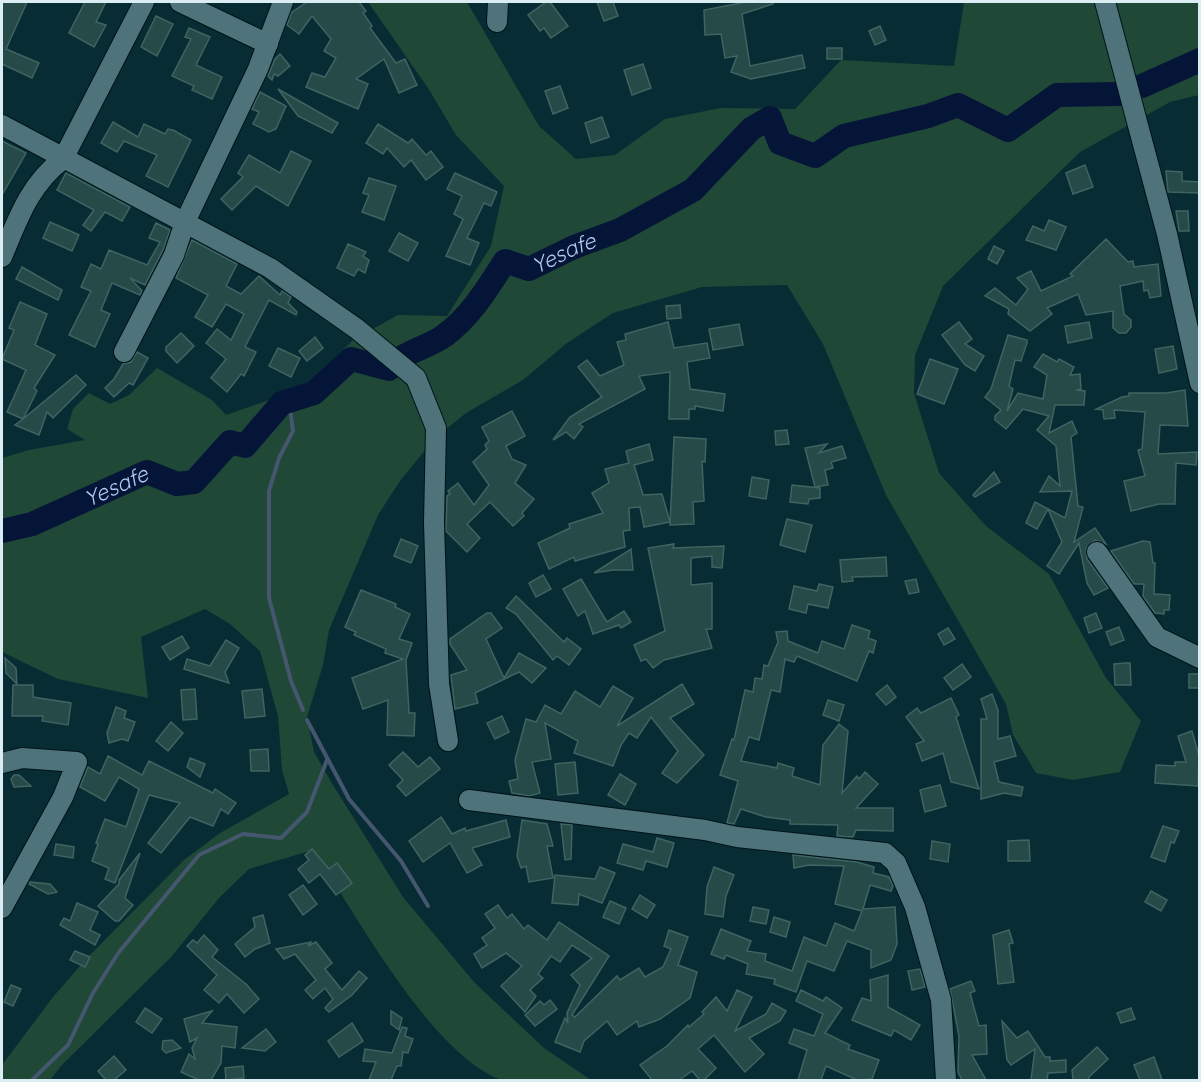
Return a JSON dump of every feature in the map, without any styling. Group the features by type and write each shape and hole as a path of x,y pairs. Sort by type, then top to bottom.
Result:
{"street":[{"path":"2,257 21,211 43,175 63,159 144,2"},
{"path":"180,2 268,44"},
{"path":"124,352 174,255 185,222 268,44 284,2"},
{"path":"497,22 498,2"},
{"path":"1105,2 1167,234 1200,383"},
{"path":"2,125 270,268 357,329 416,378 436,428 434,523 439,684 448,741"},
{"path":"1097,552 1157,637 1200,658"},
{"path":"2,763 22,758 77,762 63,797 2,908"},
{"path":"469,800 705,830 737,837 885,853 896,863 915,907 941,1000 946,1080"}],"green space":[{"path":"368,2 467,2 539,126 576,159 615,155 665,119 721,108 795,109 841,60 954,66 964,2 1199,2 1199,95 1170,102 1080,152 943,286 915,355 914,393 939,473 986,526 1049,574 1106,678 1141,721 1120,772 1073,780 1036,773 1013,735 1006,704 886,495 823,344 787,285 702,287 613,313 567,343 523,380 466,413 435,438 400,481 378,515 329,630 323,665 307,717 314,752 403,897 474,982 544,1048 591,1080 505,1080 473,1064 446,1040 396,978 313,850 249,869 219,898 172,956 61,1066 50,1080 2,1080 2,1065 53,997 87,958 184,860 220,833 289,794 282,770 278,716 260,651 230,624 205,609 141,637 148,698 58,679 2,652 2,458 29,450 85,440 67,429 73,409 89,393 110,404 129,395 157,368 212,400 226,415 306,387 353,340 398,315 447,316 491,246 504,186 456,135 428,88"}],"building":[{"path":"2,2 27,2 6,49 39,63 32,78 2,64"},
{"path":"85,2 106,2 96,22 106,25 94,47 69,33"},
{"path":"307,2 359,2 366,11 363,13 372,26 370,28 396,63 405,59 417,85 399,93 384,59 356,79 368,84 358,109 306,87 312,73 325,77 336,58 324,51 331,39 312,16 299,34 287,25 292,12"},
{"path":"546,2 550,2 568,26 551,38 544,28 540,31 528,15"},
{"path":"597,2 613,2 618,16 604,21"},
{"path":"746,2 773,2 773,4 742,14 750,66 802,55 805,68 751,79 731,72 737,56 725,58 721,34 705,35 704,10"},
{"path":"156,16 173,24 157,56 141,47"},
{"path":"880,26 886,40 875,45 869,31"},
{"path":"189,28 210,37 196,65 222,77 212,99 192,90 194,86 172,76 191,39 185,37"},
{"path":"827,48 842,48 842,59 827,59"},
{"path":"280,54 290,66 278,76 274,74 272,80 268,76 275,59"},
{"path":"643,64 651,88 632,95 624,70"},
{"path":"560,86 568,108 553,114 545,91"},
{"path":"278,89 338,123 332,133 298,116"},
{"path":"260,92 286,106 276,129 269,132 253,124 259,112 252,109"},
{"path":"602,117 609,137 591,143 585,123"},
{"path":"113,122 138,137 144,124 165,134 168,129 173,130 191,140 168,187 146,176 157,155 124,141 117,152 101,143"},
{"path":"378,124 408,143 412,139 426,155 431,151 443,167 426,180 411,160 404,167 387,148 383,154 366,143"},
{"path":"2,141 26,153 2,195"},
{"path":"291,151 311,161 288,206 256,186 232,210 221,199 243,177 238,173 249,155 280,173"},
{"path":"1085,165 1093,187 1073,194 1066,173"},
{"path":"1166,171 1182,172 1182,181 1200,182 1200,193 1168,192"},
{"path":"66,173 130,207 122,221 105,212 91,231 83,225 94,210 57,190"},
{"path":"455,173 497,192 491,206 484,203 467,238 479,243 470,265 446,256 463,219 454,214 462,196 447,189"},
{"path":"369,178 396,186 384,220 362,212 369,195 363,193"},
{"path":"1176,211 1188,211 1189,231 1179,231"},
{"path":"1049,220 1066,227 1056,250 1026,240 1033,226 1044,231"},
{"path":"50,222 79,235 72,251 43,238"},
{"path":"156,223 170,230 163,250 145,285 130,278 142,291 140,295 112,283 101,310 110,314 95,347 69,335 91,291 81,287 91,264 101,269 109,250 147,265 160,242 149,238"},
{"path":"399,233 418,243 408,261 389,251"},
{"path":"1106,239 1128,262 1133,261 1134,267 1158,264 1161,296 1150,298 1148,290 1144,291 1143,281 1120,286 1124,314 1131,320 1131,327 1126,333 1119,333 1113,328 1113,311 1086,315 1078,294 1047,308 1052,314 1030,331 1008,314 1009,309 985,296 995,288 1016,305 1028,289 1017,278 1031,271 1041,291 1073,276 1070,274"},
{"path":"192,240 237,264 226,286 241,294 259,276 280,295 282,291 291,297 288,303 297,312 296,315 269,300 245,347 256,352 244,376 241,374 227,392 211,378 226,359 206,343 217,329 231,340 244,314 226,304 212,327 195,317 208,295 176,278"},
{"path":"348,244 366,252 363,256 369,260 365,273 358,269 354,276 337,268"},
{"path":"994,246 1004,251 997,264 988,259"},
{"path":"22,267 62,290 58,300 16,279"},
{"path":"20,302 47,314 35,345 55,355 34,388 37,391 23,419 7,412 26,370 2,359 14,330 9,328"},
{"path":"680,305 681,318 667,319 666,306"},
{"path":"668,322 674,348 707,343 710,358 687,362 690,389 725,394 723,411 695,406 695,409 689,409 689,419 669,419 670,372 639,376 645,389 579,424 583,427 574,439 566,432 553,440 570,417 602,397 578,367 587,360 600,376 624,365 617,342 626,340 625,334"},
{"path":"959,322 972,339 965,344 984,356 975,371 965,365 942,335"},
{"path":"1089,322 1092,338 1068,343 1065,326"},
{"path":"739,324 743,345 713,350 709,329"},
{"path":"181,333 194,346 177,363 166,351 166,347"},
{"path":"1008,335 1027,340 1027,343 1021,361 1015,360 1009,386 1013,389 1007,411 1018,393 1043,399 1047,375 1034,367 1043,354 1057,362 1059,359 1074,367 1070,375 1080,374 1081,389 1076,390 1085,391 1084,405 1055,405 1049,433 1072,421 1077,433 1071,437 1078,506 1083,507 1074,542 1095,528 1106,544 1095,540 1086,548 1087,559 1108,588 1094,595 1087,583 1079,543 1059,574 1047,566 1062,542 1048,509 1037,529 1026,523 1035,502 1065,518 1072,491 1040,492 1049,476 1060,486 1056,446 1037,430 1049,416 1023,409 1006,429 995,420 995,416 1001,410 985,397 991,389"},
{"path":"315,337 323,348 307,361 299,351"},
{"path":"1173,346 1177,369 1159,373 1155,349"},
{"path":"278,348 300,358 291,377 269,366"},
{"path":"137,352 148,358 133,385 129,383 114,397 105,388 123,364 131,362"},
{"path":"930,359 958,369 944,404 917,394"},
{"path":"76,375 86,385 53,418 47,412 39,435 15,425"},
{"path":"1185,390 1188,426 1160,425 1158,454 1197,452 1196,465 1176,463 1175,504 1159,504 1131,511 1124,481 1145,476 1138,450 1142,449 1145,412 1114,410 1115,418 1104,419 1103,410 1096,409 1129,396 1129,393 1166,393"},
{"path":"512,411 525,436 506,446 512,459 526,465 515,483 534,499 522,513 524,516 513,526 490,502 467,524 480,538 467,552 446,531 447,496 450,494 448,491 458,483 474,505 489,485 473,462 487,449 485,445 489,441 482,427"},
{"path":"787,430 789,444 776,445 775,431"},
{"path":"674,437 706,439 705,462 702,461 704,501 693,502 694,524 670,525"},
{"path":"649,444 653,460 634,465 643,495 662,494 670,522 644,527 640,507 629,508 630,530 623,531 625,547 575,561 574,557 549,569 538,543 570,528 569,524 603,513 592,493 609,483 605,469 629,463 626,451"},
{"path":"827,444 819,453 842,446 846,458 831,462 833,468 825,470 828,485 815,487 805,448"},
{"path":"994,472 1000,482 975,497 973,495"},
{"path":"752,477 769,480 766,499 749,496"},
{"path":"792,485 820,488 820,498 809,499 808,504 790,502"},
{"path":"787,519 812,525 805,552 780,545"},
{"path":"401,539 418,546 411,563 394,556"},
{"path":"1143,541 1150,542 1153,563 1155,563 1154,594 1170,595 1169,610 1164,610 1164,614 1155,613 1143,596 1144,584 1134,584 1111,551"},
{"path":"674,544 673,548 724,546 722,568 712,567 712,556 691,558 691,585 712,583 712,629 706,629 712,648 664,660 653,668 646,659 641,661 634,645 665,631 648,548"},
{"path":"631,549 633,570 594,573"},
{"path":"886,557 887,576 852,577 853,581 842,582 840,560"},
{"path":"543,575 551,589 536,597 529,583"},
{"path":"581,579 607,622 624,611 631,622 621,628 619,625 593,634 585,611 578,616 563,589"},
{"path":"916,579 919,592 909,594 905,581"},
{"path":"819,584 833,587 828,608 808,604 806,613 789,609 794,586 817,591"},
{"path":"361,590 396,604 395,607 410,614 399,639 412,643 406,660 409,713 415,713 414,736 387,735 388,700 363,709 352,678 403,659 385,653 386,649 354,635 356,632 345,627"},
{"path":"516,596 564,642 567,638 581,649 569,665 557,656 553,660 516,614 506,608"},
{"path":"487,613 491,613 502,628 486,639 504,678 519,653 546,668 532,683 519,672 475,693 478,703 455,709 451,675 467,670 450,644 450,639"},
{"path":"1096,613 1102,628 1089,633 1084,618"},
{"path":"852,625 870,631 868,638 876,641 873,653 869,651 857,681 797,656 794,662 785,659 780,692 771,690 759,740 749,737 741,761 777,768 778,763 794,768 792,776 820,785 823,745 839,724 848,731 842,793 857,776 859,779 865,772 878,784 856,808 893,808 893,831 856,830 853,837 837,836 838,825 790,824 790,820 766,817 741,809 734,824 727,823 738,781 720,775 732,739 734,740 745,690 753,692 755,678 762,679 764,665 768,666 778,642 776,632 787,631 788,641 818,653 822,641 844,649"},
{"path":"1119,627 1124,640 1111,645 1106,632"},
{"path":"948,628 955,639 944,645 938,634"},
{"path":"182,636 189,648 170,660 162,647"},
{"path":"226,640 239,648 225,672 229,683 184,669 187,659 210,666"},
{"path":"5,658 16,668 17,684 6,673"},
{"path":"1130,663 1131,685 1115,685 1114,664"},
{"path":"962,664 971,677 953,690 944,678"},
{"path":"1189,674 1200,674 1200,688 1189,688"},
{"path":"682,684 694,704 670,718 704,755 677,783 662,773 678,751 651,717 637,738 629,733 621,745 613,766 574,753 578,741 545,723 551,759 532,762 540,793 529,796 512,793 509,781 518,779 515,760 526,719 536,722 545,705 561,714 575,691 600,707 613,686 633,698 617,726"},
{"path":"13,685 33,685 33,697 71,703 68,725 42,721 43,716 12,716"},
{"path":"887,685 896,697 886,705 876,694"},
{"path":"195,689 197,719 183,720 181,690"},
{"path":"262,689 265,716 245,718 242,691"},
{"path":"992,694 998,710 998,739 1010,736 1016,756 994,762 999,782 1023,787 1021,796 1004,793 981,799 981,719 987,719 981,699"},
{"path":"951,698 959,715 956,717 979,789 951,782 943,753 922,761 916,744 924,741 906,717 917,708 921,713"},
{"path":"828,700 844,705 839,721 823,715"},
{"path":"116,707 126,711 124,718 135,722 128,741 122,739 109,743 107,733"},
{"path":"502,716 509,732 495,739 487,723"},
{"path":"171,722 183,733 168,751 156,741"},
{"path":"1192,731 1199,756 1198,786 1155,783 1156,765 1175,766 1175,762 1186,762 1178,736"},
{"path":"268,749 269,771 251,771 250,750"},
{"path":"403,752 418,767 430,757 440,769 406,796 397,786 403,780 389,765"},
{"path":"108,756 142,775 149,761 213,793 215,789 236,803 228,814 221,809 213,826 190,817 161,853 148,843 180,803 149,795 115,883 105,879 109,868 92,861 98,844 96,843 105,819 126,827 139,789 119,777 105,801 80,787 88,767 100,774"},
{"path":"190,758 205,764 200,777 187,767"},
{"path":"575,762 578,793 558,795 555,764"},
{"path":"620,774 636,784 625,805 608,795"},
{"path":"14,775 19,775 31,786 14,787 11,779"},
{"path":"940,785 946,806 925,812 920,790"},
{"path":"441,817 452,834 465,828 466,831 506,820 510,837 472,848 482,865 467,873 450,843 423,862 409,841"},
{"path":"522,820 547,824 553,846 547,846 553,878 529,882 526,866 521,868 517,856"},
{"path":"561,824 572,825 571,859 565,860"},
{"path":"1163,826 1179,831 1174,843 1171,842 1165,862 1151,857"},
{"path":"657,838 674,843 667,867 646,861 643,870 617,863 623,844 653,852"},
{"path":"1029,840 1030,861 1008,861 1008,841"},
{"path":"932,841 950,844 948,862 930,859"},
{"path":"56,844 74,847 73,858 54,855"},
{"path":"312,849 329,869 337,863 352,883 336,895 320,874 309,883 298,869 309,860 305,855"},
{"path":"140,853 125,898 133,905 119,921 115,921 98,906 119,884 119,880"},
{"path":"793,855 857,862 874,867 873,873 889,877 893,886 891,891 870,885 863,909 895,907 897,944 891,960 871,968 871,950 847,941 834,971 807,961 796,992 774,984 775,979 746,974 748,964 726,955 724,959 711,954 721,929 751,941 747,951 766,954 765,961 792,971 804,937 826,946 835,923 854,931 862,911 835,904 844,866 809,865 794,868"},
{"path":"600,867 615,873 602,903 579,894 578,905 552,903 555,875 595,879"},
{"path":"714,867 734,875 726,896 723,917 705,914 707,887"},
{"path":"30,882 50,884 57,892 48,894 29,884"},
{"path":"303,885 317,904 303,915 289,895"},
{"path":"1151,891 1167,900 1161,911 1145,902"},
{"path":"640,895 655,905 647,918 632,909"},
{"path":"610,901 626,908 619,924 603,917"},
{"path":"77,903 98,912 90,930 100,935 95,945 60,925 64,918 70,921"},
{"path":"498,905 507,918 512,914 524,929 528,925 547,940 559,922 609,956 572,1015 575,1017 617,976 620,980 639,968 645,977 663,967 671,949 664,946 669,930 688,937 678,965 697,972 690,998 660,1019 639,1027 637,1021 617,1035 607,1021 584,1041 580,1052 555,1042 565,1018 568,1023 567,1013 580,985 571,975 592,958 572,945 560,962 551,956 538,974 543,978 530,990 536,996 525,1012 501,986 522,966 506,953 482,968 474,954 487,945 482,938 495,928 485,914"},
{"path":"753,907 769,910 766,924 750,921"},
{"path":"263,915 270,943 255,949 245,957 235,944 255,927 253,918"},
{"path":"774,917 790,922 786,937 770,932"},
{"path":"1009,930 1013,943 1009,944 1014,982 998,984 993,935"},
{"path":"204,935 218,950 212,957 246,984 259,999 244,1013 227,994 219,1003 204,990 217,975 187,946 193,940 197,943"},
{"path":"311,942 308,946 316,942 332,963 325,969 342,990 359,971 367,978 352,995 329,1012 325,1008 333,999 325,988 313,999 305,990 316,980 295,954 284,959 276,949"},
{"path":"75,951 90,957 85,967 70,960"},
{"path":"920,969 925,987 912,990 908,971"},
{"path":"888,975 888,1007 920,1025 911,1040 894,1030 891,1036 852,1020 862,998 871,1001 870,980"},
{"path":"971,981 975,991 970,993 979,1026 986,1025 987,1054 972,1055 986,1080 962,1080 958,1072 959,1036 950,989"},
{"path":"11,985 21,989 13,1006 4,1002"},
{"path":"737,990 752,997 735,1031 766,1014 772,1003 786,1011 780,1021 749,1038 764,1054 745,1072 714,1035 698,1049 716,1068 704,1080 700,1080 692,1071 679,1080 652,1080 640,1065 667,1046 688,1025 689,1027 704,1014 702,1012 716,997 727,1011"},
{"path":"801,990 823,1001 826,997 842,1008 825,1033 850,1045 848,1049 879,1060 872,1079 857,1080 826,1066 821,1080 798,1080 807,1050 789,1043 794,1029 814,1036 823,1014 796,1001"},
{"path":"550,1000 557,1009 535,1026 525,1015 540,1001 544,1005"},
{"path":"145,1008 162,1019 152,1033 136,1022"},
{"path":"1131,1008 1135,1019 1121,1023 1117,1013"},
{"path":"212,1011 202,1023 237,1027 235,1048 222,1046 221,1063 211,1080 199,1080 181,1072 189,1054 195,1059 192,1048 197,1038 190,1042 184,1019"},
{"path":"391,1011 402,1018 399,1030 391,1024"},
{"path":"1002,1021 1017,1038 1028,1031 1045,1057 1050,1057 1050,1061 1066,1060 1066,1072 1048,1073 1047,1080 1031,1080 1035,1049 1011,1065 1007,1060"},
{"path":"352,1023 363,1041 339,1057 328,1041"},
{"path":"402,1027 407,1028 405,1036 413,1039 408,1053 403,1052 401,1066 397,1066 391,1080 369,1080 376,1062 363,1061 365,1049 392,1053"},
{"path":"266,1029 276,1042 265,1051 242,1048"},
{"path":"172,1040 181,1048 166,1053 162,1049 163,1041"},
{"path":"1097,1047 1108,1059 1089,1077 1089,1080 1073,1080 1072,1070"},
{"path":"114,1056 126,1070 114,1080 106,1080 98,1071"},
{"path":"1154,1057 1162,1080 1140,1080 1134,1065"},
{"path":"243,1066 244,1078 226,1080 225,1068"}],"waterway":[{"name":"Yesafe","path":"1142,86 1200,60"},
{"name":"Yesafe","path":"2,531 32,524 147,472 177,484 194,482 230,442 245,446 282,403 314,393 351,359 389,369 401,358 444,336 470,311 505,261 529,269 574,247 620,230 693,190 751,129 770,118 780,143 815,156 844,136 928,116 958,105 1008,130 1057,95 1118,94"},
{"path":"289,401 293,431 279,458 269,491 269,598 291,681 303,710"},
{"path":"307,720 349,799 401,861 428,906"},
{"path":"32,1080 68,1045 93,993 119,952 199,855 243,834 281,838 307,812 327,760"}]}
